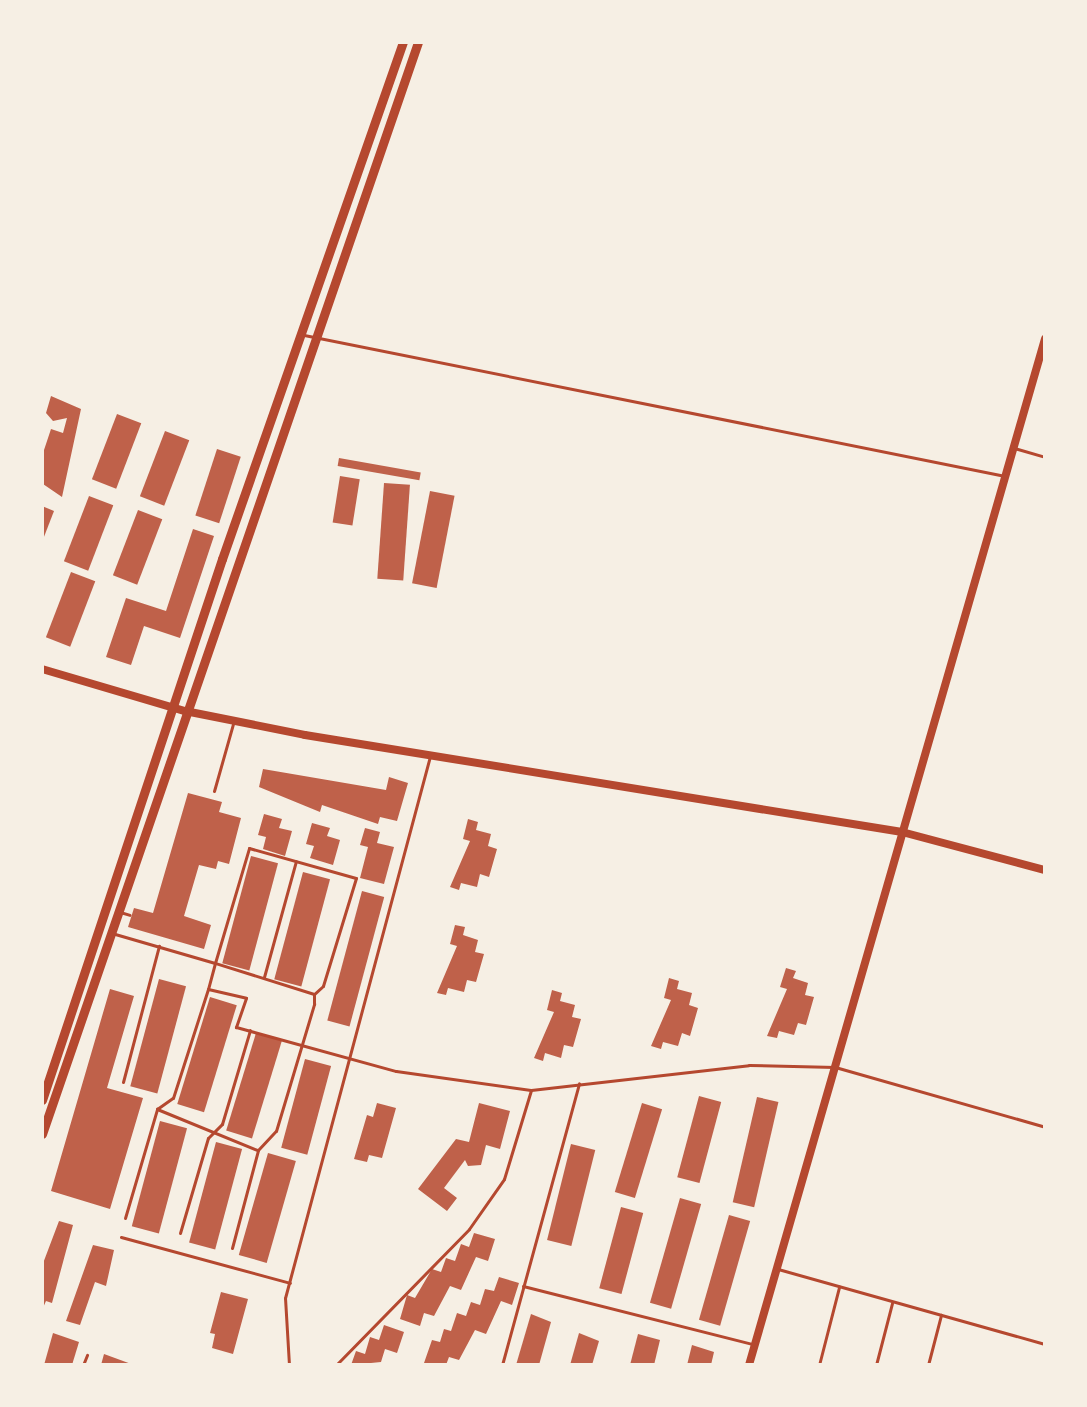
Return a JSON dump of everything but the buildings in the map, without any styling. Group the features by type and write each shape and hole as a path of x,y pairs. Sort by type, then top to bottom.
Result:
{"main road":[{"path":"42,1100 102,930 172,706 304,335 403,42"},
{"path":"42,1134 113,933 125,914 185,711 418,42"}],"street":[{"path":"749,1365 1045,339"},
{"path":"42,669 185,711 234,721 902,832 1045,870"}],"lane":[{"path":"304,335 315,340 1005,476"},
{"path":"1013,448 1045,457"},
{"path":"214,791 234,721"},
{"path":"289,1365 285,1298 352,1058 431,752"},
{"path":"125,1218 157,1109 173,1098 249,848 356,878 323,986 314,994 298,1044 276,1131 258,1150 232,1248"},
{"path":"264,978 296,861"},
{"path":"102,930 314,994"},
{"path":"123,1082 159,946"},
{"path":"208,989 246,998 236,1027 460,1083 531,1090 749,1065 835,1067 1045,1127"},
{"path":"180,1233 208,1138 215,1130 250,1030"},
{"path":"502,1365 579,1083"},
{"path":"336,1365 478,1216 504,1179 531,1090"},
{"path":"157,1109 258,1150"},
{"path":"121,1237 290,1283"},
{"path":"778,1269 1045,1344"},
{"path":"523,1286 754,1345"},
{"path":"819,1365 839,1287"},
{"path":"876,1365 893,1302"},
{"path":"928,1365 941,1315"},
{"path":"83,1365 87,1355"}]}
